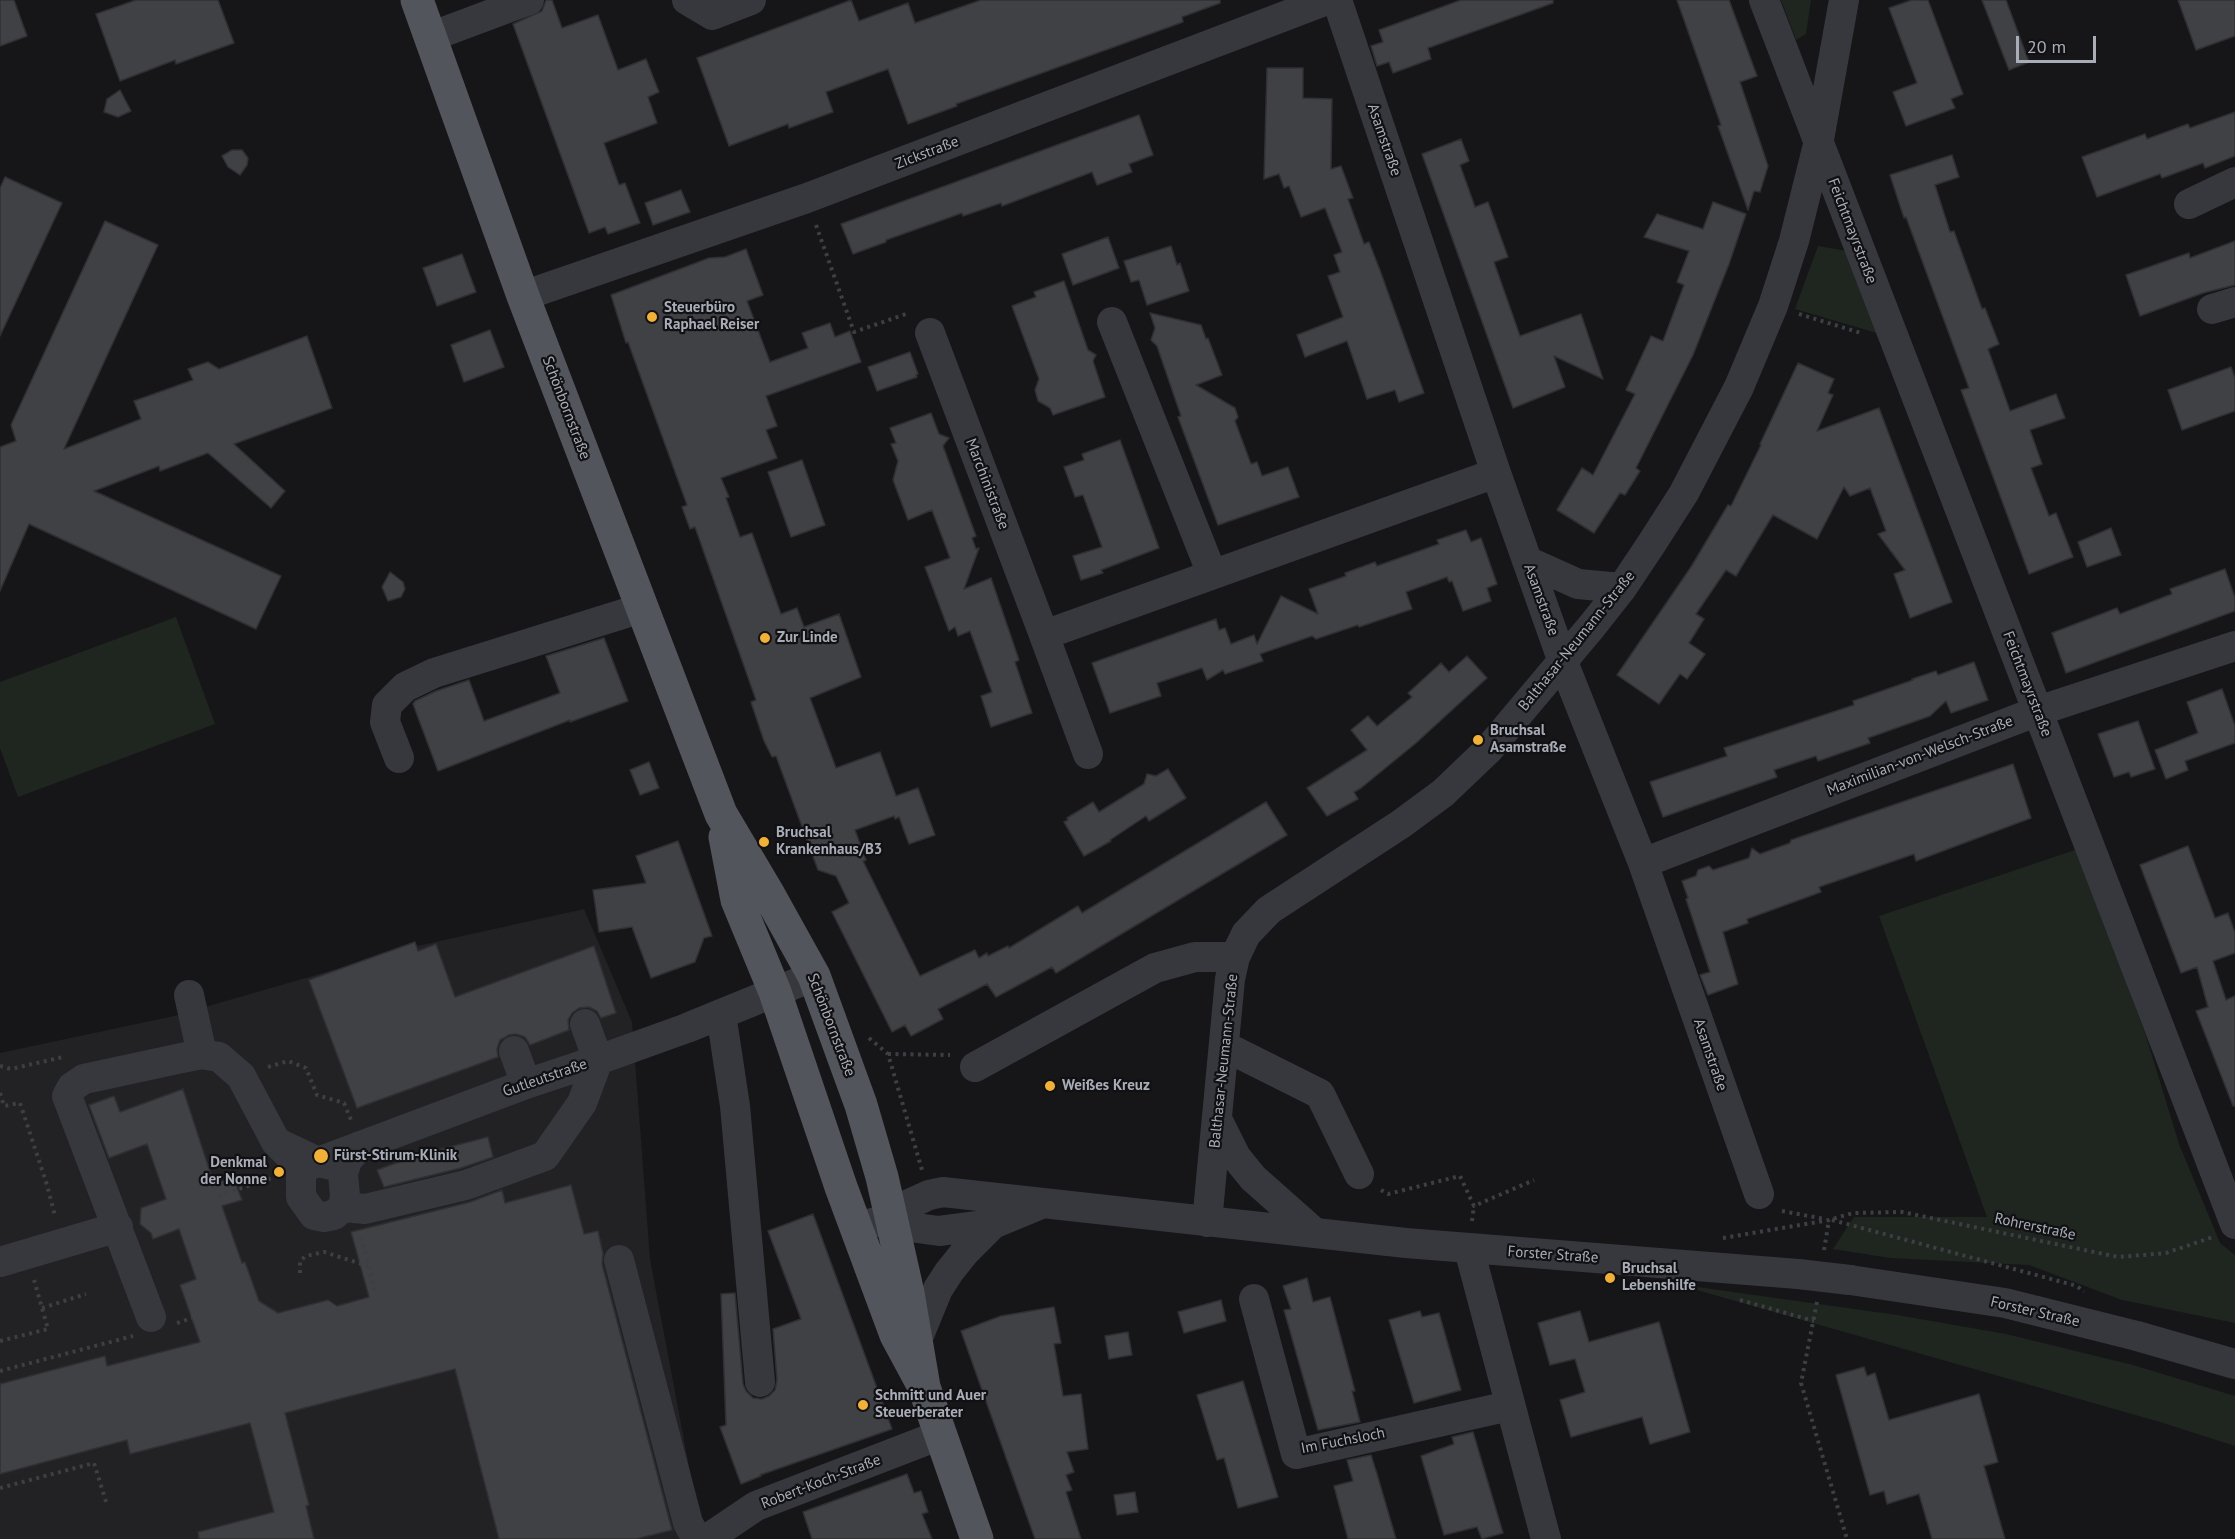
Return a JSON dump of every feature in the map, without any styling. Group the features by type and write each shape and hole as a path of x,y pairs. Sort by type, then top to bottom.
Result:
{"main road":[{"name":"Schönbornstraße","path":"417,0 523,296 721,814 814,976 861,1105 882,1177 917,1340 924,1387"},
{"name":"Schönbornstraße","path":"721,814 737,900 775,992 896,1335 924,1387"},
{"path":"924,1387 977,1539"}],"street":[{"path":"430,37 529,0"},
{"path":"687,0 712,15 751,0"},
{"name":"Zickstraße","path":"523,296 807,198 1327,0"},
{"name":"Asamstraße","path":"1337,0 1527,561 1563,662 1643,863 1759,1194"},
{"path":"1764,0 1818,145"},
{"name":"Balthasar-Neumann-Straße","path":"1207,1222 1230,979 1235,957 1246,934 1269,910 1401,824 1443,793 1488,750 1622,588 1684,493 1739,387 1773,306 1794,241 1818,145 1844,0"},
{"name":"Feichtmayrstraße","path":"1818,145 2038,711 2225,1230"},
{"path":"2189,204 2235,182"},
{"path":"1112,322 1212,574"},
{"name":"Marchinistraße","path":"930,333 1088,754"},
{"path":"1044,635 1496,473"},
{"path":"1527,561 1578,584 1622,588"},
{"path":"399,758 385,722 387,705 405,687 434,673 642,608"},
{"name":"Maximilian-von-Welsch-Straße","path":"1643,863 2038,711 2235,646"},
{"path":"975,1067 1155,968 1195,957 1235,957"},
{"name":"Gutleutstraße","path":"321,1168 360,1146 721,1014 814,976"},
{"path":"189,995 202,1054"},
{"path":"721,1014 735,1106 760,1382"},
{"path":"343,1207 365,1209 466,1185 545,1156 582,1103 598,1060 585,1024"},
{"path":"1224,1046 1320,1094 1359,1174"},
{"path":"514,1050 526,1084"},
{"path":"151,1317 68,1096 72,1087 84,1079 202,1054 219,1057 241,1076 276,1142 321,1168 345,1196 343,1207 334,1215 324,1217 314,1215 301,1197 321,1168"},
{"path":"1218,1121 1236,1157 1253,1178 1315,1233"},
{"name":"Forster Straße","path":"857,1227 891,1218 907,1205 929,1195 943,1192 1470,1249 1798,1274 2005,1303 2137,1336 2235,1364"},
{"name":"Forster Straße","path":"891,1218 917,1228 939,1231 993,1224 1042,1204"},
{"path":"917,1340 938,1290 949,1272 993,1224"},
{"path":"13,1257 118,1227"},
{"path":"1470,1249 1509,1406 1546,1539"},
{"path":"619,1260 688,1523 697,1539"},
{"name":"Im Fuchsloch","path":"1254,1299 1296,1454 1509,1406"},
{"name":"Robert-Koch-Straße","path":"707,1539 756,1506 940,1436"}],"path":[{"path":"807,198 854,332 919,309 930,333"},
{"path":"1773,306 1896,344"},
{"path":"929,1195 888,1054 958,1056 975,1067"},
{"path":"241,1076 288,1061 306,1068 317,1095 344,1103 360,1146"},
{"path":"0,1093 4,1106 20,1103 47,1185 62,1243"},
{"path":"218,1196 321,1168"},
{"path":"1359,1174 1388,1194 1460,1176 1474,1206 1534,1180"},
{"path":"1759,1194 1779,1211 1829,1220 2077,1286 2085,1293"},
{"path":"343,1207 357,1221 376,1295"},
{"name":"Rohrerstraße","path":"1723,1238 1829,1220 1853,1213 1902,1212 2118,1257 2166,1253 2225,1230"},
{"path":"300,1273 300,1261 306,1256 324,1252 369,1266"},
{"path":"0,1341 48,1329 42,1308 13,1257"},
{"path":"42,1308 86,1294"},
{"path":"0,1371 156,1330 151,1317"},
{"path":"1814,1320 1801,1383 1847,1539"},
{"path":"0,1488 94,1463 107,1505"}],"shaded area":[{"path":"1781,0 1811,0 1806,34 1796,40"},
{"path":"1818,246 1853,252 1887,336 1795,309"},
{"path":"176,617 215,724 18,797 0,748 0,682"},
{"path":"2078,849 2147,1039 2179,1144 2220,1243 2235,1255 2235,1323 2122,1300 2029,1265 1890,1258 1833,1249 1854,1217 1987,1217 1879,916"},
{"name":"Fürst-Stirum-Klinik","path":"584,909 632,1022 650,1259 700,1525 683,1539 0,1539 0,1053 174,1016 413,947"},
{"path":"1676,1284 1897,1315 2006,1334 2133,1365 2235,1396 2235,1446 2160,1422"}],"building":[{"path":"0,0 14,0 27,36 0,46"},
{"path":"136,0 218,0 234,43 176,64 175,60 120,81 96,14"},
{"path":"546,0 552,0 562,28 598,15 618,70 646,59 659,92 648,97 657,123 604,143 619,185 625,183 640,223 608,234 605,227 589,233 513,24 542,11"},
{"path":"851,0 859,21 908,3 915,23 981,0 1220,0 1220,3 1182,17 1183,22 956,104 957,106 908,124 888,69 826,92 833,112 789,128 788,124 729,146 697,58"},
{"path":"1461,0 1553,0 1553,3 1428,48 1431,59 1393,73 1389,62 1377,66 1371,46 1383,42 1379,30"},
{"path":"1677,0 1729,0 1757,76 1740,82 1768,166 1760,192 1754,191 1748,210 1718,126 1721,125"},
{"path":"1912,0 1928,0 1963,94 1951,99 1955,108 1906,126 1893,92 1917,83 1889,8"},
{"path":"1982,0 2006,0 2029,62 2009,70"},
{"path":"2178,0 2235,0 2235,36 2196,50"},
{"path":"1267,68 1303,68 1303,98 1332,99 1331,169 1341,166 1353,198 1348,199 1364,244 1369,242 1424,393 1399,402 1395,390 1367,399 1347,341 1305,357 1297,335 1343,317 1328,276 1340,272 1334,255 1342,252 1325,208 1301,217 1289,186 1284,188 1279,174 1264,179"},
{"path":"120,90 131,111 118,117 104,112 107,99"},
{"path":"2235,112 2235,156 2205,168 2203,163 2162,178 2160,174 2097,197 2082,157 2145,134 2147,139 2188,124 2190,128"},
{"path":"1139,115 1153,155 1129,164 1132,172 1097,185 1092,172 1002,206 1001,203 963,216 962,213 853,254 841,224"},
{"path":"1461,139 1469,161 1460,165 1475,207 1488,202 1508,257 1494,262 1520,336 1581,314 1603,379 1554,356 1565,387 1513,408 1422,154"},
{"path":"232,150 242,150 248,158 247,165 240,175 228,167 222,156"},
{"path":"1952,155 1959,177 1935,185 1950,232 1954,231 1982,309 1985,308 1999,344 1988,349 2010,411 2056,394 2065,418 2030,430 2042,464 2031,468 2049,516 2056,513 2073,557 2029,574 1961,390 1969,388 1906,217 1904,218 1890,175"},
{"path":"5,177 62,203 0,336 0,188"},
{"path":"681,190 690,212 653,225 645,203"},
{"path":"1713,202 1746,214 1729,264 1693,355 1636,468 1640,471 1625,495 1620,493 1594,533 1557,510 1582,468 1593,475 1635,394 1626,390 1651,336 1663,341 1684,285 1677,282 1689,251 1644,237 1657,214 1703,229"},
{"path":"105,221 158,245 64,449 141,419 134,401 193,380 188,369 208,362 219,369 307,336 332,408 234,444 285,491 271,508 208,453 160,471 159,466 94,491 281,576 256,629 29,524 0,591 0,447 16,441 11,425"},
{"path":"1108,237 1119,268 1073,285 1062,254"},
{"path":"2235,241 2235,285 2203,293 2140,316 2126,275 2189,253 2190,258"},
{"path":"1171,246 1177,265 1180,263 1189,291 1147,305 1139,280 1131,282 1124,261"},
{"path":"746,249 763,295 747,301 770,362 808,348 802,333 830,323 835,337 850,331 861,362 766,396 777,426 766,430 777,458 721,478 740,537 752,533 781,614 797,608 804,627 839,614 861,677 810,698 836,768 880,752 896,796 918,788 935,835 909,844 899,817 895,819 894,816 855,830 866,860 863,861 920,976 975,950 979,958 1008,946 1009,948 1078,906 1082,913 1266,802 1287,835 1056,973 1052,967 996,997 987,984 938,1009 943,1019 911,1036 905,1025 892,1032 832,912 849,903 836,876 818,870 776,756 772,757 764,741 751,702 756,700 695,527 690,529 682,507 687,505 628,342 626,343 611,295 709,258 725,257"},
{"path":"462,254 476,292 437,306 423,268"},
{"path":"1064,281 1088,350 1096,355 1093,361 1105,397 1053,415 1050,408 1038,401 1035,390 1039,379 1012,306 1036,297 1034,292"},
{"path":"1150,313 1201,325 1222,375 1196,385 1235,408 1238,417 1235,421 1251,464 1257,462 1262,476 1288,467 1299,497 1218,525 1178,417 1181,416 1157,346 1151,340 1155,328"},
{"path":"490,330 504,367 464,382 451,345"},
{"path":"910,352 917,377 877,391 868,367"},
{"path":"1798,363 1834,379 1828,393 1833,395 1817,431 1879,408 1952,602 1910,618 1894,574 1905,570 1878,534 1886,531 1870,488 1850,496 1844,487 1817,539 1773,515 1736,576 1726,570 1696,614 1704,619 1689,643 1705,654 1687,679 1680,674 1659,704 1617,675 1691,567 1728,505 1731,506"},
{"path":"2231,367 2235,378 2235,411 2182,430 2168,390"},
{"path":"931,413 939,434 949,438 943,446 976,536 972,538 976,549 979,548 964,589 991,578 1019,660 1015,662 1032,713 991,727 981,696 992,692 970,631 958,636 955,627 949,631 925,567 950,558 932,510 908,520 893,480 898,461 891,444 896,443 890,428"},
{"path":"1120,440 1159,548 1101,570 1103,573 1081,580 1073,556 1102,547 1083,495 1075,497 1064,467 1084,460 1082,454"},
{"path":"802,460 825,525 791,537 768,472"},
{"path":"2111,528 2121,555 2087,567 2078,542"},
{"path":"1466,530 1471,542 1481,538 1497,584 1487,588 1491,601 1463,611 1452,581 1449,582 1447,577 1406,592 1412,609 1316,639 1312,636 1260,654 1263,661 1225,674 1223,670 1207,680 1202,668 1157,683 1161,696 1110,713 1092,663 1216,619 1219,630 1225,628 1231,644 1254,635 1257,644 1281,596 1318,614 1309,589 1346,576 1345,573 1375,562 1377,566 1439,544 1437,540"},
{"path":"2225,569 2235,598 2235,611 2066,673 2052,633 2117,608 2120,614 2172,594 2170,589"},
{"path":"390,572 403,582 405,589 401,597 388,601 382,587"},
{"path":"604,638 628,701 570,722 570,720 438,771 413,704 415,701 469,680 484,721 560,693 546,656"},
{"path":"1467,656 1487,678 1416,743 1354,792 1358,799 1327,816 1307,788 1367,750 1351,730 1368,716 1377,726 1412,697 1408,693 1441,663 1449,672"},
{"path":"1974,662 1988,700 1951,713 1946,701 1930,716 1868,738 1870,743 1818,761 1816,756 1774,770 1777,777 1663,817 1650,782 1727,756 1724,748 1854,705 1853,701 1912,679 1936,671 1938,675"},
{"path":"2222,689 2235,726 2235,743 2185,761 2188,770 2166,779 2155,750 2198,733 2187,702"},
{"path":"2138,721 2155,769 2131,777 2129,772 2114,777 2098,734"},
{"path":"649,762 659,788 640,795 630,770"},
{"path":"2013,764 2031,818 1916,861 1914,854 1819,887 1821,892 1747,919 1748,923 1723,932 1738,984 1708,995 1700,975 1710,972 1682,881 1696,876 1698,870 1709,866 1713,870 1749,858 1752,848 1760,854 1790,843 1791,840"},
{"path":"1168,769 1186,798 1149,821 1146,816 1111,841 1084,856 1064,822 1068,820 1067,818 1093,802 1099,812 1144,784 1147,774 1156,776"},
{"path":"678,841 712,936 704,938 695,962 651,978 632,927 599,932 593,890 646,883 636,856"},
{"path":"2188,846 2215,918 2228,913 2235,933 2235,953 2213,961 2226,1000 2235,996 2235,1106 2233,1106 2196,1011 2208,1007 2197,967 2181,973 2140,865"},
{"path":"415,942 418,951 436,944 455,997 594,946 616,1013 601,1018 597,1011 589,1007 579,1008 568,1020 569,1030 530,1045 525,1037 516,1034 509,1035 500,1040 497,1049 498,1057 357,1108 309,980"},
{"path":"183,1089 214,1184 233,1177 242,1200 222,1206 242,1263 245,1262 259,1301 278,1313 328,1300 337,1306 369,1297 351,1232 470,1202 502,1190 505,1203 571,1185 584,1234 598,1231 603,1254 602,1264 672,1530 636,1539 499,1539 455,1369 285,1413 309,1505 306,1506 314,1539 199,1539 198,1532 274,1512 250,1423 130,1454 127,1440 0,1474 0,1384 105,1356 107,1366 200,1342 180,1285 196,1279 179,1229 153,1239 151,1233 140,1224 141,1208 166,1199 147,1144 109,1158 89,1105 114,1096 120,1112"},
{"path":"488,1137 493,1157 461,1168 384,1187 377,1170 418,1155"},
{"path":"813,1214 892,1429 760,1475 741,1484 720,1427 726,1425 721,1294 735,1293 743,1384 746,1391 753,1398 762,1399 769,1396 775,1390 777,1380 773,1329 801,1319 768,1231"},
{"path":"1307,1278 1313,1302 1330,1297 1355,1391 1352,1391 1360,1422 1318,1430 1284,1310 1291,1309 1283,1286"},
{"path":"1221,1300 1226,1321 1184,1333 1178,1312"},
{"path":"1054,1307 1061,1343 1054,1344 1063,1396 1081,1394 1088,1449 1067,1452 1074,1472 1066,1475 1072,1490 1066,1492 1081,1539 1035,1539 961,1331 1001,1316"},
{"path":"1420,1311 1422,1317 1439,1313 1461,1390 1414,1403 1389,1320"},
{"path":"1580,1311 1589,1342 1659,1322 1690,1432 1650,1444 1642,1417 1571,1437 1560,1400 1585,1392 1575,1359 1550,1365 1538,1323"},
{"path":"1128,1332 1132,1355 1109,1359 1105,1336"},
{"path":"1864,1367 1867,1376 1875,1373 1889,1420 1979,1394 1998,1462 1984,1466 2005,1539 1932,1539 1919,1494 1887,1504 1884,1491 1870,1495 1836,1375"},
{"path":"1243,1381 1278,1497 1238,1508 1224,1458 1217,1460 1197,1395"},
{"path":"1473,1432 1503,1533 1482,1539 1477,1527 1444,1535 1421,1456 1454,1444 1452,1437"},
{"path":"1371,1455 1396,1539 1348,1539 1334,1486 1353,1481 1347,1460"},
{"path":"907,1474 914,1493 921,1491 928,1512 922,1514 932,1539 812,1539 803,1512"},
{"path":"1135,1492 1138,1512 1117,1515 1114,1495"}],"place":[{"name":"Steuerbüro Raphael Reiser","path":"652,317"},
{"name":"Zur Linde","path":"765,638"},
{"name":"Bruchsal Asamstraße","path":"1478,740"},
{"name":"Bruchsal Krankenhaus/B3","path":"764,842"},
{"name":"Weißes Kreuz","path":"1050,1086"},
{"name":"Fürst-Stirum-Klinik","path":"321,1156"},
{"name":"Denkmal der Nonne","path":"279,1172"},
{"name":"Bruchsal Lebenshilfe","path":"1610,1278"},
{"name":"Schmitt und Auer Steuerberater","path":"863,1405"}]}
